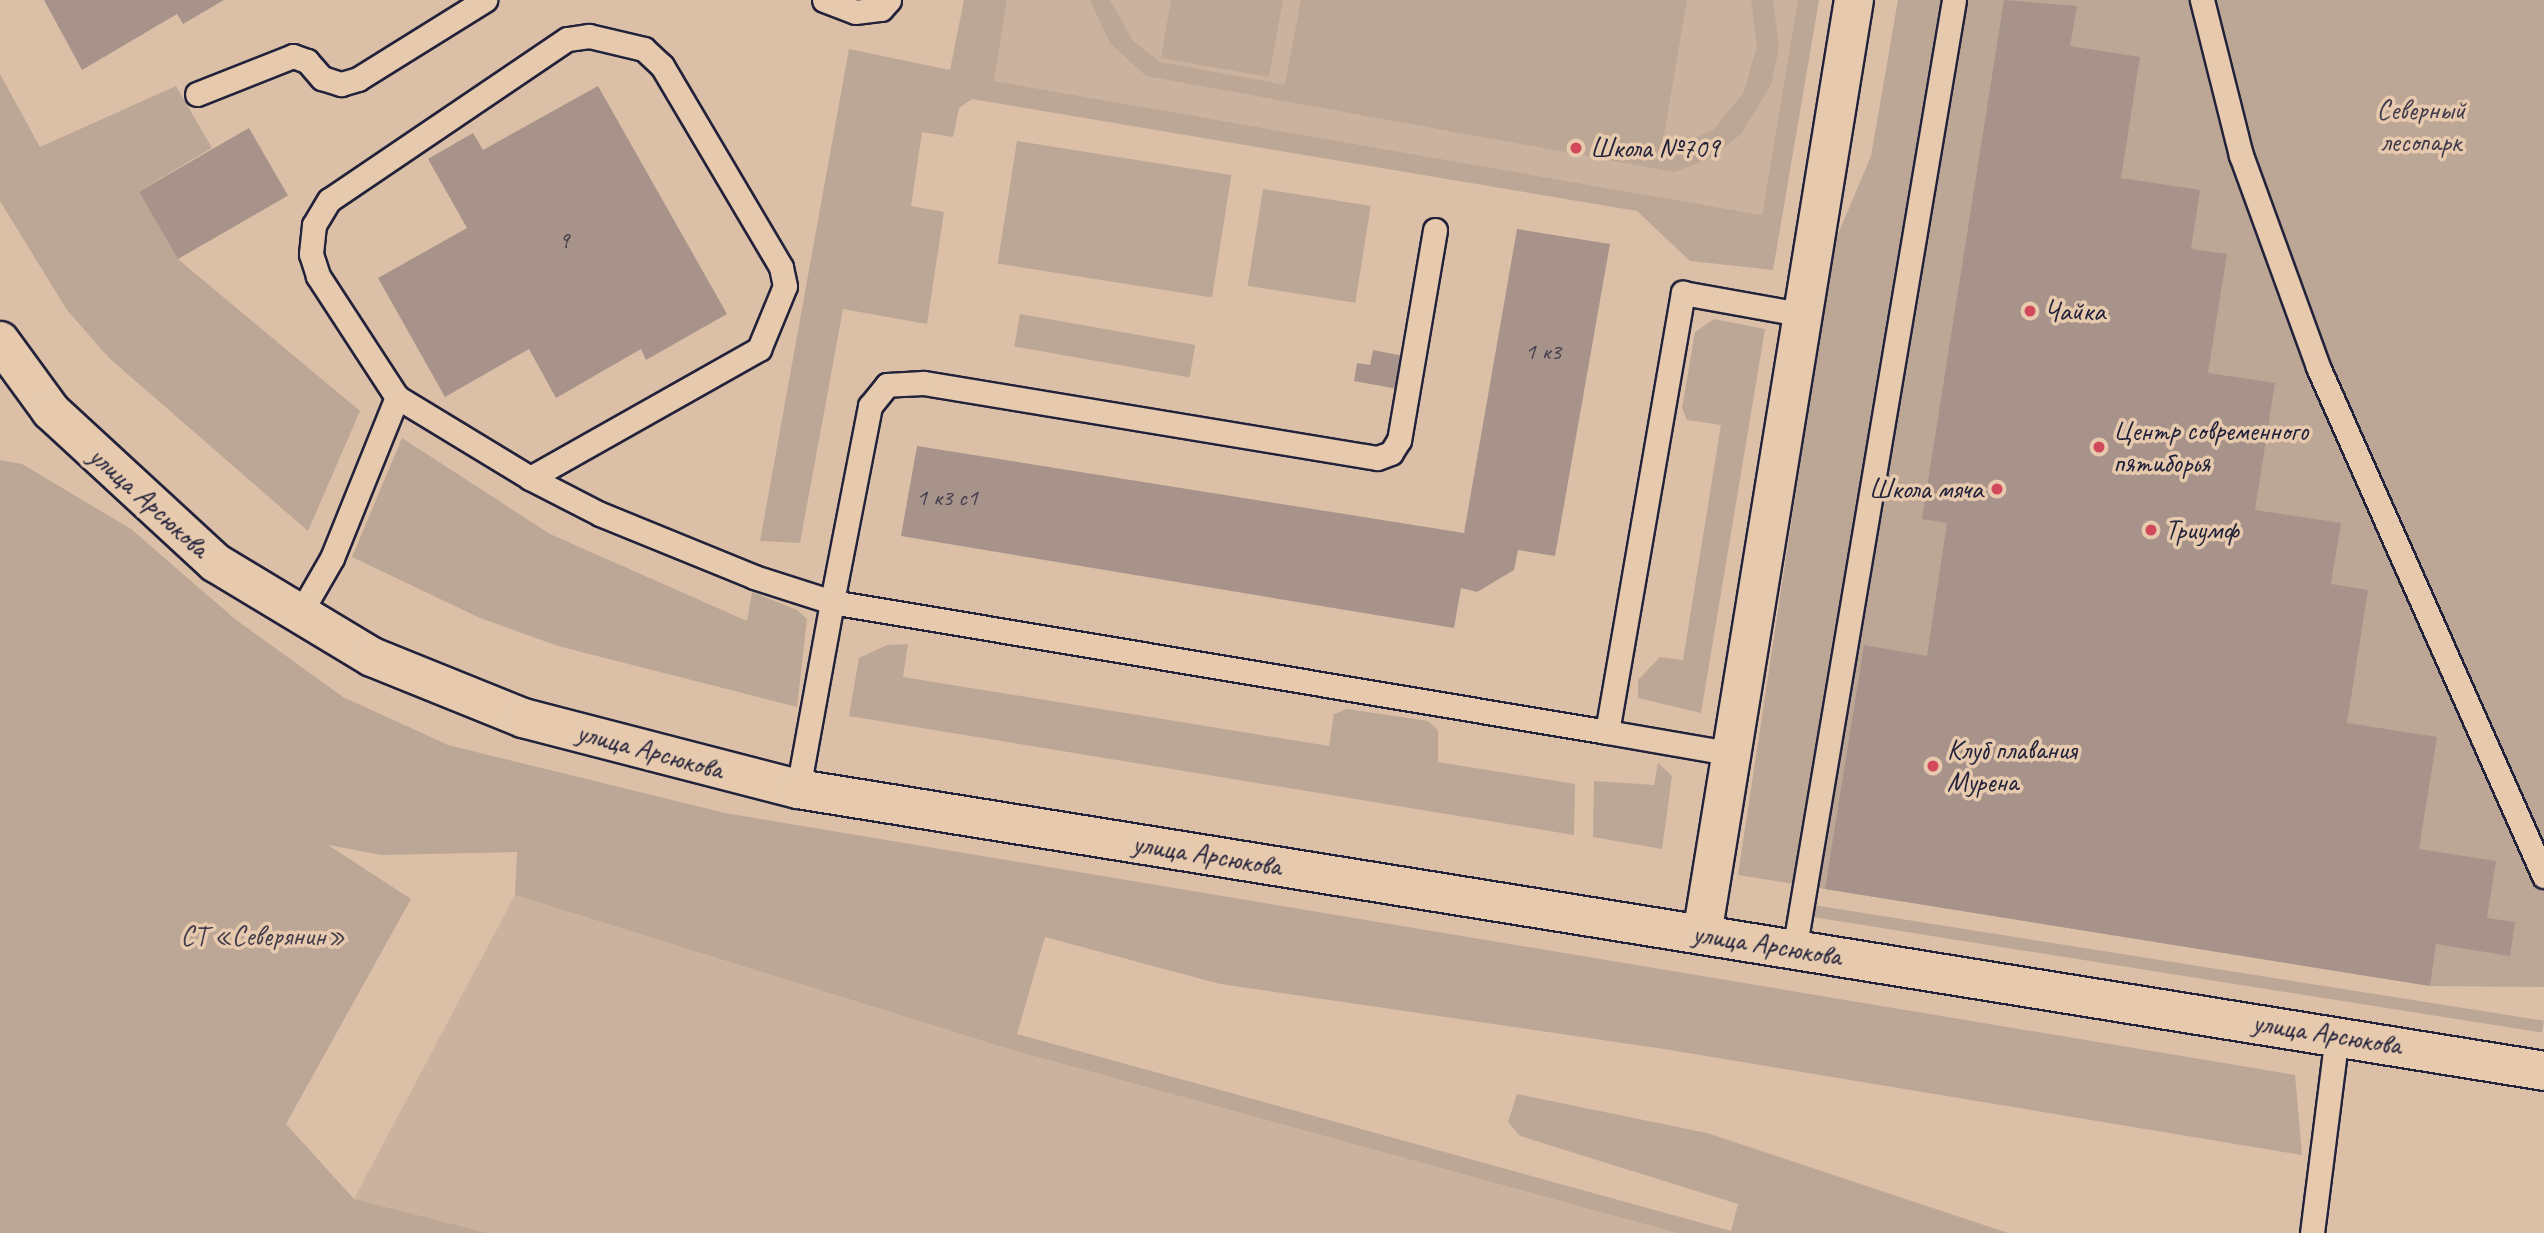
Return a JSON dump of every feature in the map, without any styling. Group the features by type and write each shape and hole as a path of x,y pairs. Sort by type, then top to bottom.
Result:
{"street":[{"path":"1702,935 1800,314 1854,0"},
{"name":"улица Арсюкова","path":"0,341 51,411 136,494 216,563 298,617 372,657 523,718 798,789 1794,951 2337,1035 2544,1071"}],"lane":[{"path":"197,94 293,56 307,61 322,78 341,84 358,79 485,0"},
{"path":"824,0 855,12 881,9 889,0"},
{"path":"1794,951 1954,0"},
{"path":"2202,0 2241,155 2318,367 2544,876"},
{"path":"530,478 759,349 785,286 781,267 662,66 644,49 589,36 567,39 329,200 314,225 311,254 318,276 397,397 530,478 754,578 832,602 1729,753"},
{"path":"798,789 870,406 887,385 923,383 1377,458 1391,453 1399,440 1435,230"},
{"path":"1607,732 1683,293 1800,314"},
{"path":"298,617 332,558 397,397"},
{"path":"2312,1233 2337,1035"}],"shaded area":[{"name":"Школа №709","path":"1007,0 1798,0 1762,215 994,81"},
{"path":"515,895 1012,1050 1677,1233 488,1233 354,1199"}],"green space":[{"path":"964,0 1007,0 994,81 1762,215 1798,0 1819,0 1773,270 1690,261 1637,211 972,99 959,108 953,137 922,132 911,206 944,212 927,324 843,309 800,543 760,541 849,49 950,70"},
{"path":"1090,0 1110,0 1133,41 1160,62 1285,85 1301,0 1687,0 1661,153 1713,130 1744,92 1757,46 1751,0 1773,0 1779,47 1771,85 1741,134 1710,158 1675,172 1146,76 1110,43"},
{"path":"1171,0 1283,0 1269,77 1161,58"},
{"name":"Северный лесопарк","path":"1898,0 2544,0 2544,987 2430,986 1738,875 1833,246 1871,156"},
{"path":"0,74 40,147 176,86 212,148 139,191 179,260 360,411 308,531 109,358 67,310 0,201"},
{"path":"1017,141 1231,175 1212,297 998,263"},
{"path":"1263,189 1371,206 1355,303 1248,286"},
{"path":"1020,314 1195,345 1190,377 1014,346"},
{"path":"1714,319 1765,329 1701,713 1638,698 1638,680 1660,657 1683,660 1721,425 1687,420 1682,408 1695,332"},
{"path":"402,438 550,534 747,621 752,592 797,610 807,619 797,707 558,646 480,618 352,557"},
{"name":"СТ «Северянин»","path":"0,460 22,464 131,529 235,619 343,697 448,745 725,813 2295,1075 2302,1155 1664,1049 1220,984 1045,937 1017,1034 1731,1231 1738,1204 1520,1136 1508,1122 1517,1094 1707,1133 2008,1233 1677,1233 1012,1050 515,895 517,852 382,855 328,845 411,899 286,1124 354,1199 488,1233 0,1233"},
{"path":"908,644 903,677 1329,746 1334,714 1347,709 1428,721 1438,730 1438,762 1575,784 1574,835 849,716 859,658 887,645"},
{"path":"1658,763 1672,776 1662,849 1593,837 1594,781 1654,785"},
{"path":"1813,905 2544,1021 2542,1033 1811,917"}],"building":[{"path":"44,0 224,0 183,24 177,14 82,70"},
{"name":"Центр современного пятиборья","path":"2004,0 2077,6 2070,46 2140,57 2121,178 2200,190 2191,249 2227,254 2208,373 2275,383 2255,510 2341,523 2331,584 2368,590 2347,723 2437,737 2419,849 2496,861 2487,918 2515,922 2510,956 2436,944 2430,986 1825,889 1864,645 1927,656 1947,523 1922,519"},
{"path":"598,86 727,314 646,360 641,349 556,398 529,349 445,397 378,278 467,228 428,159 473,133 483,150"},
{"path":"249,128 288,196 178,259 139,192"},
{"path":"1517,229 1610,244 1555,556 1518,550 1514,570 1477,592 1461,588 1454,628 901,536 917,446 1464,533"},
{"path":"1373,350 1404,356 1398,389 1354,381 1357,363 1370,365"}],"place":[{"name":"Школа №709","path":"1576,148"},
{"name":"Чайка","path":"2030,311"},
{"name":"Центр современного пятиборья","path":"2099,447"},
{"name":"Школа мяча","path":"1997,489"},
{"name":"Триумф","path":"2151,530"},
{"name":"Клуб плавания Мурена","path":"1933,766"}]}
